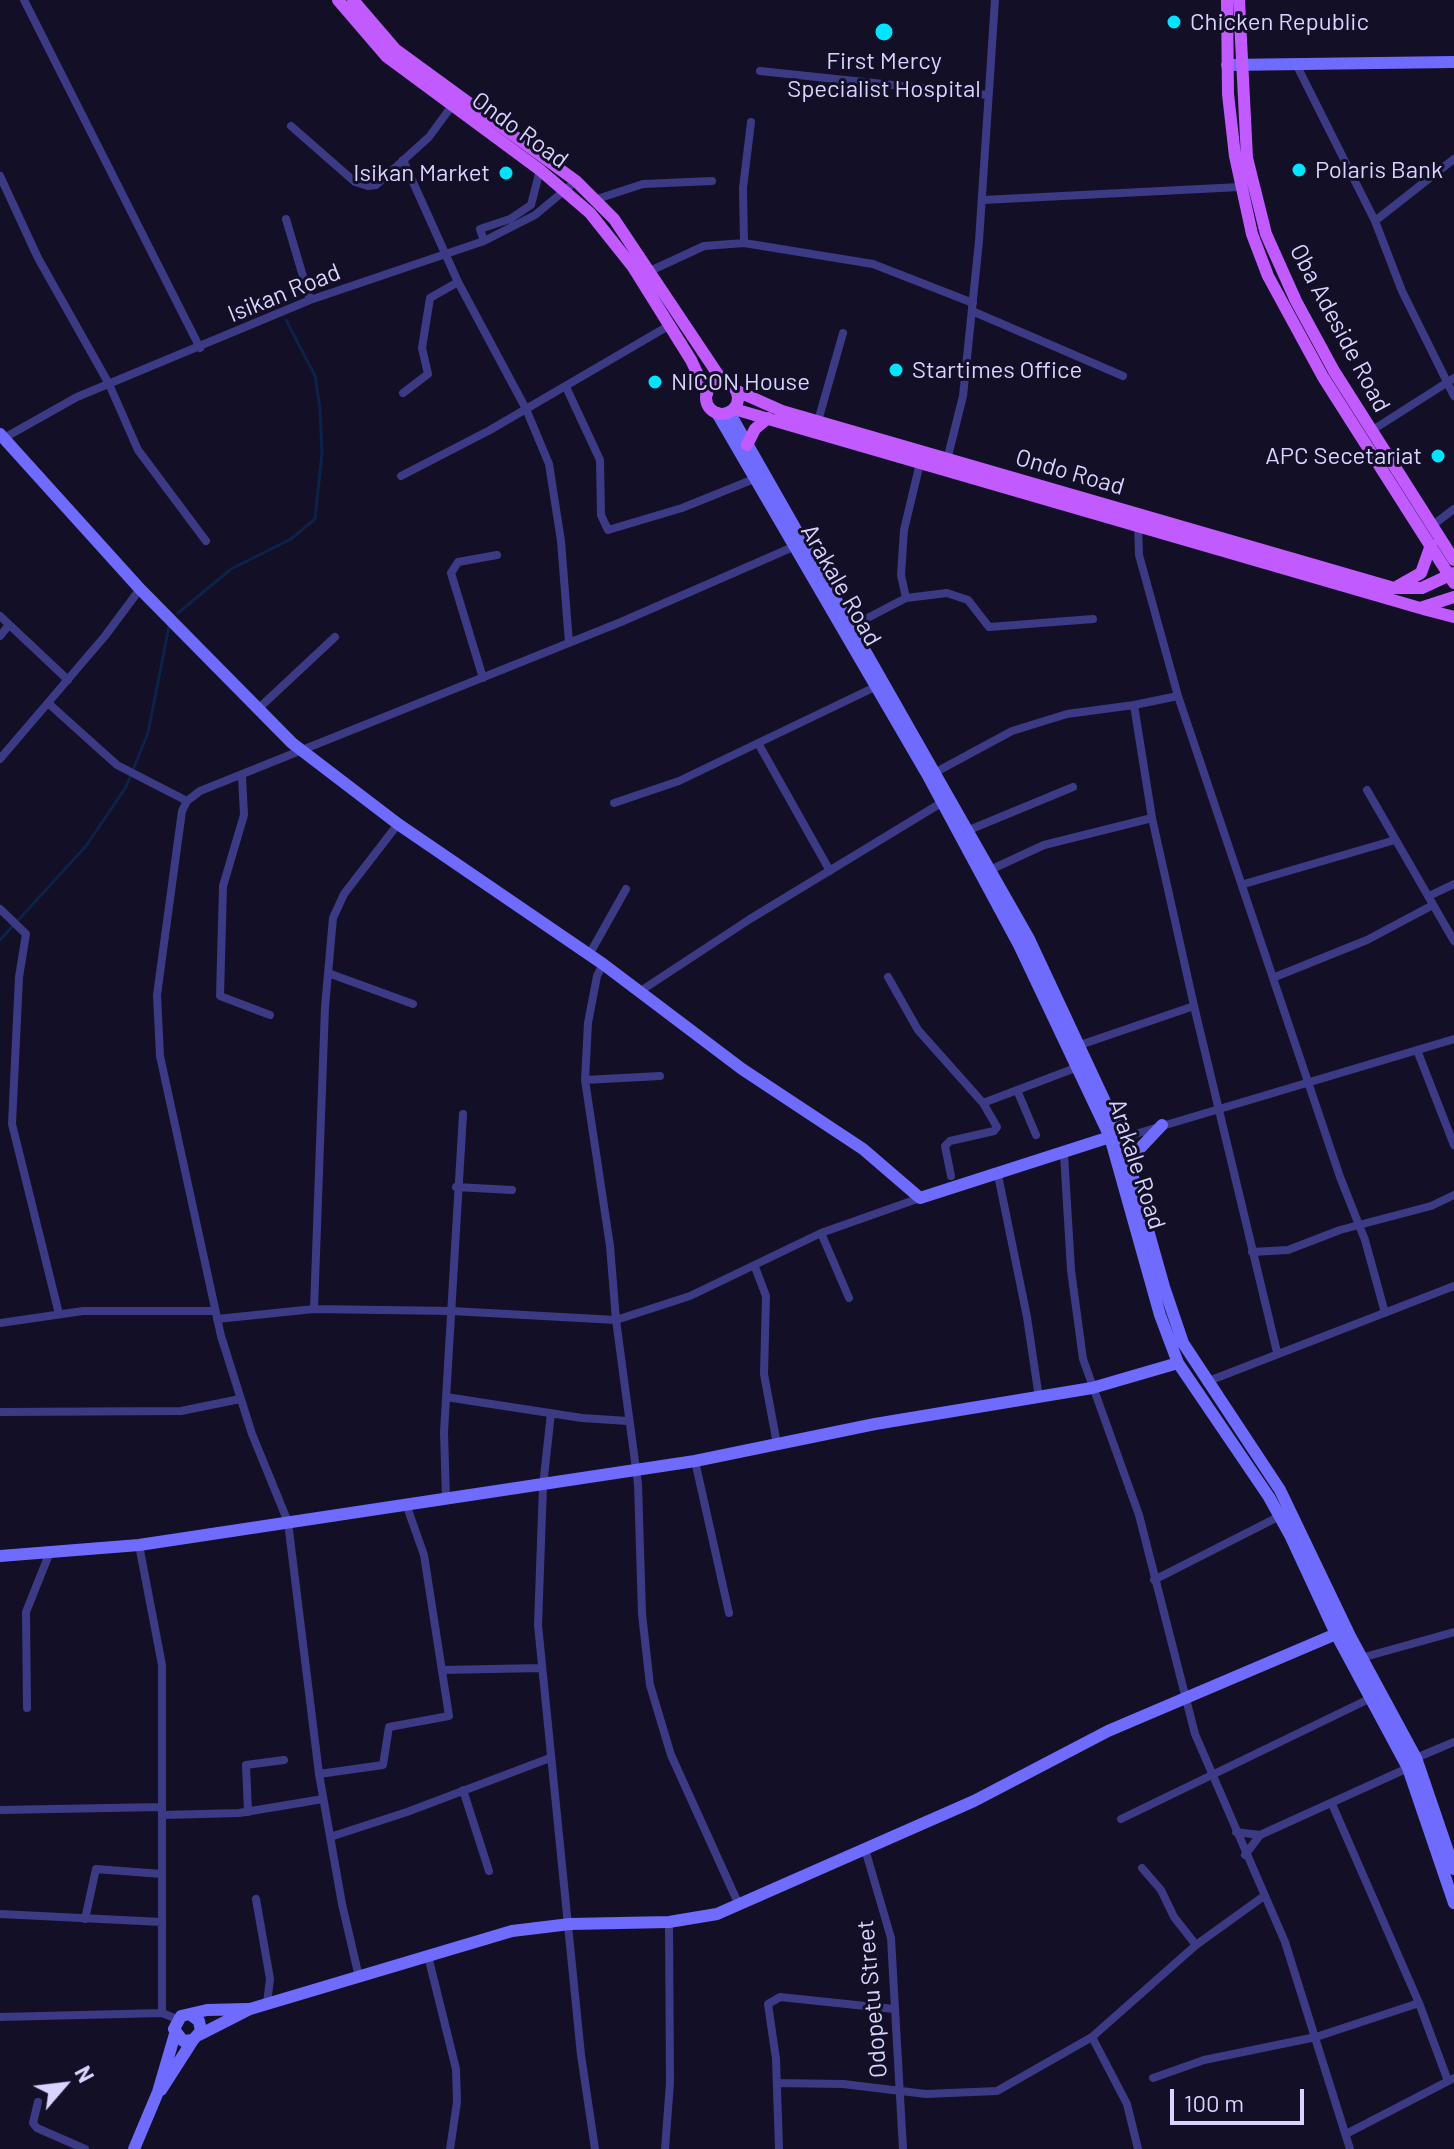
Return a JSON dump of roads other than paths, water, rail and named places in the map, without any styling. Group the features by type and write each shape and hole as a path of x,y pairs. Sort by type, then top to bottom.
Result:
{"main road":[{"name":"Ondo Road","path":"338,0 387,57 540,170 594,200 633,244 723,382"},
{"name":"Ondo Road","path":"353,0 395,49 571,186 610,235 670,325 707,394"},
{"path":"1227,0 1234,65 1240,187 1252,234 1287,316 1361,440 1453,577 1422,588 1394,588"},
{"name":"Oba Adeside Road","path":"1239,0 1234,65 1247,158 1266,234 1296,301 1371,431 1454,560"},
{"path":"1234,65 1454,62"},
{"path":"723,382 737,391 738,401 727,411 708,405 707,394 713,385 723,382"},
{"name":"Ondo Road","path":"737,391 782,411 946,464 1138,520 1394,588"},
{"name":"Ondo Road","path":"727,411 768,418 920,463 946,464"},
{"name":"Arakale Road","path":"727,411 754,479 875,687 946,800 1080,1045 1116,1137 1149,1256 1183,1343 1245,1449 1336,1634 1412,1763 1454,1903"},
{"name":"Arakale Road","path":"727,411 936,772 946,800 969,830 992,869 1078,1067 1129,1160 1160,1315 1178,1363 1280,1490 1412,1763 1454,1869"},
{"path":"747,445 755,429 768,418"},
{"path":"2,436 140,589 258,709 304,751 398,824 603,964 742,1069 863,1149 920,1198 1116,1137"},
{"name":"Ondo Road","path":"1138,520 1372,596 1454,617"},
{"path":"1394,588 1421,573 1431,545"},
{"path":"1420,608 1454,597"},
{"path":"1129,1160 1162,1125"},
{"path":"0,1556 139,1545 543,1486 1092,1388 1178,1363"},
{"path":"175,2034 183,2041 196,2038 267,2003 512,1931 570,1924 669,1922 717,1914 974,1801 1108,1731 1336,1634"},
{"path":"134,2149 158,2092 177,2019 207,2010 250,2009"},
{"path":"158,2092 196,2038 199,2021 191,2015"}],"street":[{"path":"24,0 200,348"},
{"path":"946,464 963,396 983,200 995,0"},
{"path":"1296,64 1375,221 1445,383 1454,396"},
{"path":"760,71 987,95"},
{"path":"291,126 361,185 376,185 429,137 451,107"},
{"path":"744,243 743,188 751,122"},
{"path":"1375,221 1454,159"},
{"path":"403,160 458,282 526,409 549,464 569,643"},
{"path":"484,241 479,230 510,219 531,205 540,170"},
{"path":"0,176 109,384 138,450 206,541"},
{"path":"594,200 643,184 712,181"},
{"name":"Isikan Road","path":"2,436 109,384 310,300 484,241 535,215 571,186"},
{"path":"983,200 1240,187"},
{"path":"0,207 11,201"},
{"path":"286,219 310,300"},
{"path":"650,271 704,246 744,243 873,264 1123,376"},
{"path":"403,393 428,374 422,348 430,298 458,282"},
{"path":"401,476 566,387 670,325"},
{"path":"818,421 843,333"},
{"path":"1371,431 1454,378"},
{"path":"566,387 600,460 601,515 608,530 682,508 754,479"},
{"path":"906,598 901,575 904,530 920,463"},
{"path":"1433,525 1454,509"},
{"path":"1138,520 1139,555 1178,696 1359,1225 1385,1313"},
{"path":"359,1977 319,1774 288,1522 240,1399 216,1315 156,1029 161,950 182,811 187,801 200,791 242,777 569,643 793,547"},
{"path":"483,678 451,573 458,562 497,555"},
{"path":"0,759 140,589"},
{"path":"852,626 906,598 947,593 961,595 989,627 1093,619"},
{"path":"0,616 68,680"},
{"path":"0,636 9,625"},
{"path":"258,709 335,637"},
{"path":"614,803 679,781 875,687"},
{"path":"936,772 1012,731 1067,714 1178,696"},
{"path":"48,703 117,765 187,801"},
{"path":"1134,705 1152,818 1277,1352"},
{"path":"758,743 830,871"},
{"path":"242,777 244,815 223,886 220,996 270,1015"},
{"path":"969,830 1073,787"},
{"path":"1367,790 1454,941"},
{"path":"639,992 946,800"},
{"path":"992,869 1044,845 1152,818"},
{"path":"314,1309 328,973 337,904 398,824"},
{"path":"1244,884 1395,840"},
{"path":"1275,977 1367,940 1454,884"},
{"path":"589,955 626,889"},
{"path":"0,909 22,927 26,937 19,977 12,1124 59,1314"},
{"path":"603,964 597,976 588,1023 585,1080 610,1246 616,1320 638,1484 642,1614 650,1685 671,1755 739,1905"},
{"path":"328,973 413,1004"},
{"path":"888,977 918,1030 983,1103 997,1127 994,1131 950,1141 945,1146 951,1176"},
{"path":"1080,1045 1194,1006"},
{"path":"1116,1137 1454,1039"},
{"path":"1417,1050 1454,1145"},
{"path":"983,1103 1078,1067"},
{"path":"585,1080 660,1076"},
{"path":"1017,1090 1036,1135"},
{"path":"446,1498 446,1397 456,1187 463,1114"},
{"path":"1064,1154 1077,1328 1092,1388 1139,1515 1187,1696 1187,1709 1211,1777 1285,1942 1350,2149"},
{"path":"998,1175 1027,1317 1039,1398"},
{"path":"456,1187 512,1190"},
{"path":"1252,1252 1288,1250 1359,1225 1399,1216 1454,1195"},
{"path":"0,1323 59,1314 216,1315 314,1309 452,1311 616,1320 690,1296 821,1233 920,1198"},
{"path":"821,1233 849,1298"},
{"path":"755,1267 766,1296 764,1374 777,1444"},
{"path":"1206,1382 1454,1286"},
{"path":"446,1397 628,1421"},
{"path":"0,1412 181,1411 240,1399"},
{"path":"551,1413 543,1486 538,1625 581,2055 595,2149"},
{"path":"695,1461 729,1613"},
{"path":"319,1774 383,1765 389,1727 449,1716 424,1555 406,1504"},
{"path":"1154,1580 1280,1516"},
{"path":"139,1545 162,1665 162,2013"},
{"path":"27,1708 26,1612 50,1552"},
{"path":"1361,1658 1454,1632"},
{"path":"442,1670 541,1668"},
{"path":"1121,1819 1371,1698"},
{"path":"1245,1855 1260,1835 1332,1804 1454,1742"},
{"path":"330,1837 550,1758"},
{"path":"248,1812 246,1765 284,1760"},
{"path":"463,1790 489,1871"},
{"path":"0,1810 248,1812 323,1799"},
{"path":"1332,1804 1451,2080 1346,2134"},
{"path":"1236,1832 1260,1835"},
{"name":"Odopetu Street","path":"865,1849 891,1938 903,2149"},
{"path":"1142,1868 1161,1890 1174,1917 1196,1945"},
{"path":"85,1919 96,1869 162,1874"},
{"path":"777,2083 843,2084 900,2092 997,2091 1092,2037 1196,1945 1264,1896"},
{"path":"256,1899 270,1979 267,2003"},
{"path":"0,1914 162,1922"},
{"path":"665,2149 670,2083 669,1922"},
{"path":"428,1956 456,2069 457,2102 450,2149"},
{"path":"779,2149 777,2083 768,2012 773,1999 894,2009"},
{"path":"1153,2078 1204,2060 1316,2037 1419,2003"},
{"path":"0,2017 162,2013 177,2019"},
{"path":"1092,2037 1127,2104 1138,2149"},
{"path":"38,2102 33,2123 37,2128 85,2149"}],"waterway":[{"path":"178,613 231,569 291,539 315,519 322,453 320,408 315,376 286,320"},
{"path":"0,940 86,846 126,787 148,733 169,626"}],"place":[{"name":"Chicken Republic","path":"1174,22"},
{"name":"First Mercy Specialist Hospital","path":"884,32"},
{"name":"Polaris Bank","path":"1299,170"},
{"name":"Isikan Market","path":"506,173"},
{"name":"Startimes Office","path":"896,370"},
{"name":"NICON House","path":"655,382"},
{"name":"APC Secetariat","path":"1438,456"}]}
